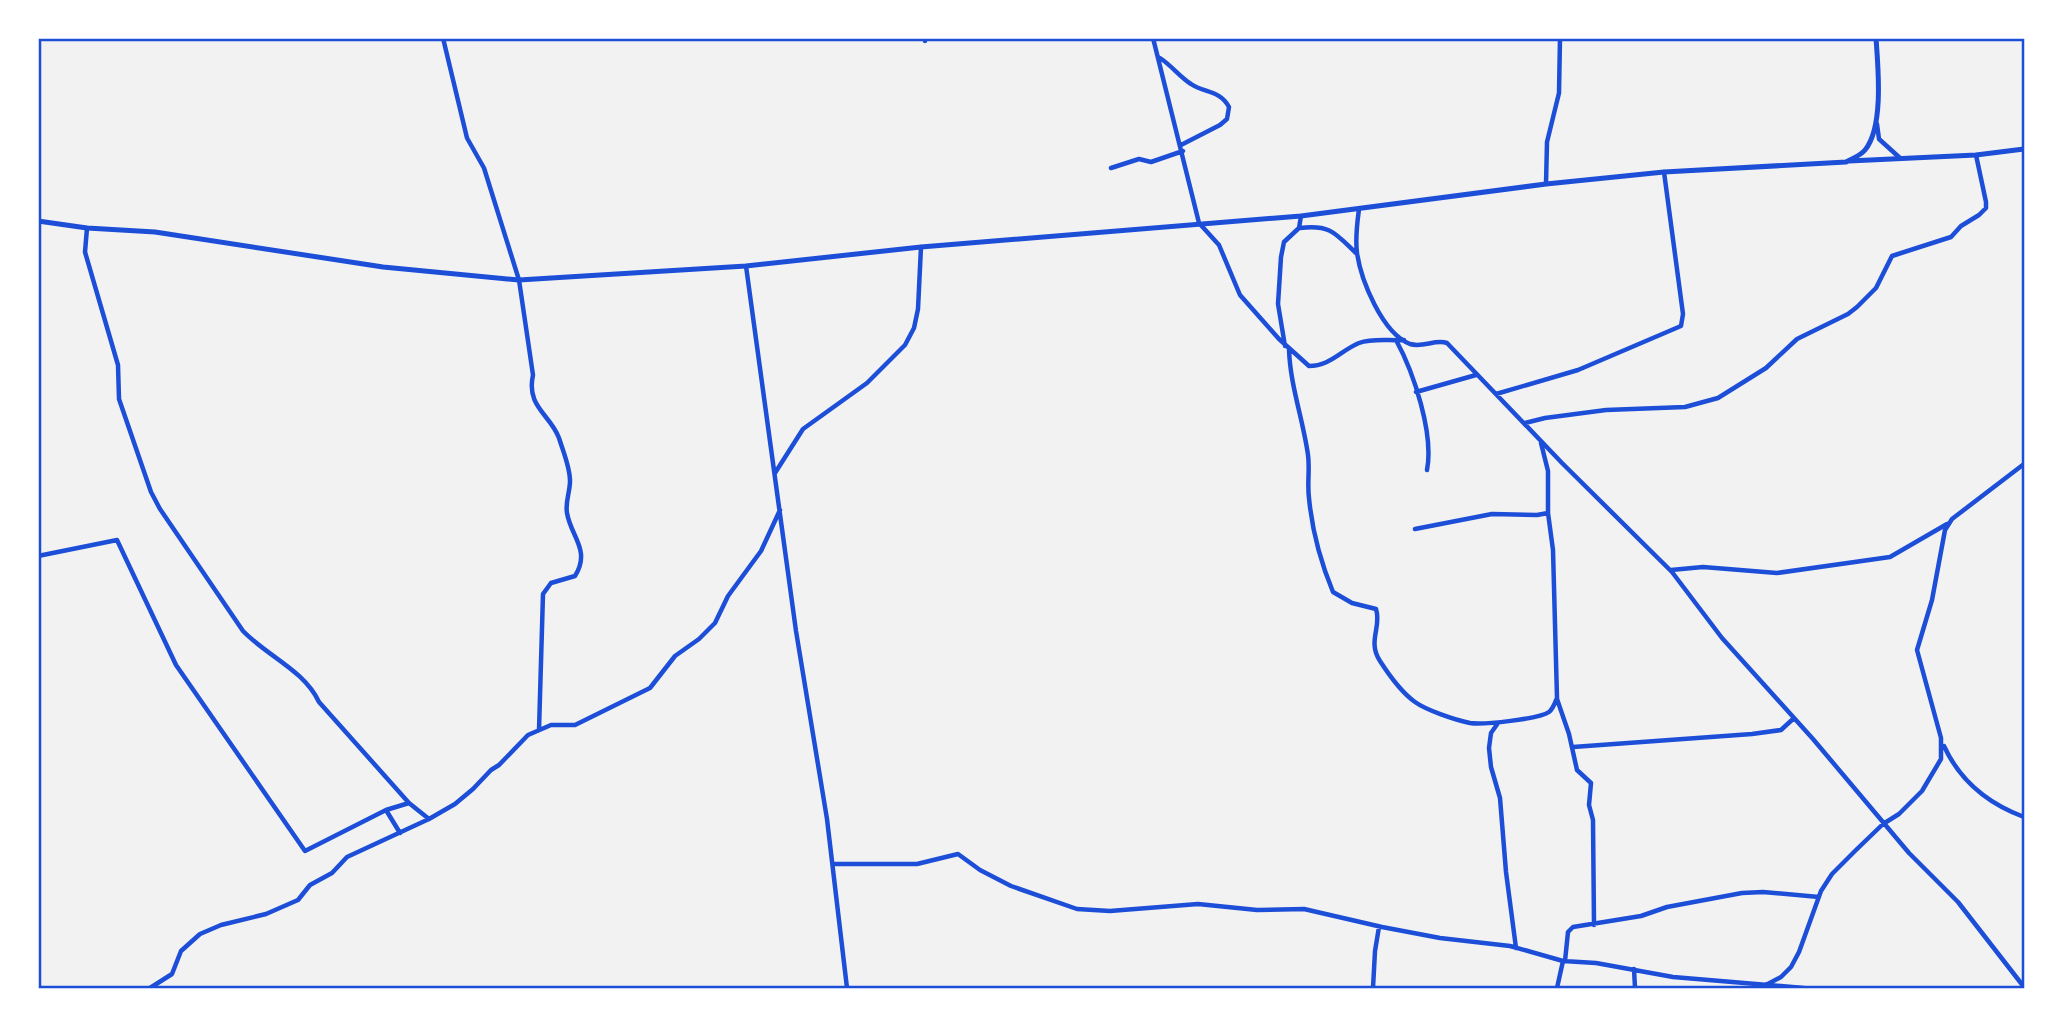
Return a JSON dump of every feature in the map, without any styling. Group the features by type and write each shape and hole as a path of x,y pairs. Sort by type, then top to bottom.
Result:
{"street":[{"path":"443,38 467,138 484,168 519,280 535,403 557,434 571,477 567,512 580,543 580,563 575,576 551,583 543,594 539,730"},
{"path":"1153,38 1199,223 1219,245 1240,295 1308,366 1328,362 1360,343 1404,340"},
{"path":"1546,184 1547,142 1559,93 1560,38"},
{"path":"1876,38 1876,121 1880,139 1901,159"},
{"path":"1111,168 1139,159 1151,162 1182,148 1227,119 1229,107 1220,96 1192,85 1160,58"},
{"path":"1846,162 1864,151 1870,142 1876,121"},
{"path":"38,221 86,228 155,232 383,267 519,280 746,266 921,247 1301,216 1546,184 1664,172 1976,155 2025,149"},
{"path":"1525,423 1606,410 1685,407 1708,402 1725,394 1766,368 1797,340 1857,307 1876,288 1892,256 1951,237 1979,215 1986,208 1986,202 1976,155"},
{"path":"1496,394 1578,370 1681,326 1683,314 1664,172"},
{"path":"1359,209 1356,229 1357,254 1365,280 1385,323 1404,340 1423,346 1443,342 1584,486 1671,570 1704,617 1883,824 1958,902 2025,987"},
{"path":"1301,216 1299,228 1284,242 1278,303 1293,387 1302,414 1314,528 1333,592 1352,603 1376,610 1376,653 1402,690 1413,701 1428,709 1469,723 1499,722 1548,712 1557,698"},
{"path":"1299,228 1320,226 1332,230 1357,254"},
{"path":"86,228 85,253 118,365 119,399 151,492 160,509 243,631 258,647 297,673 319,702 408,803 429,819"},
{"path":"774,474 803,429 867,383 905,345 914,328 918,309 921,247"},
{"path":"746,266 796,631 833,864 847,989"},
{"path":"1396,340 1409,368 1430,444 1427,470"},
{"path":"1416,392 1476,375"},
{"path":"1540,439 1548,471 1557,698 1578,772 1591,783 1589,806 1593,820 1594,925"},
{"path":"1671,570 1703,567 1777,573 1890,557 1948,524 2025,464"},
{"path":"150,989 172,974 181,951 200,934 221,925 255,917 300,899 310,885 332,873 345,858 429,819 470,792 523,738 551,725 576,724 650,688 675,656 712,627 732,590 761,551 780,510"},
{"path":"1415,528 1492,514 1548,513"},
{"path":"1763,986 1781,977 1791,967 1819,897 1832,874 1883,824 1899,814 1922,791 1941,759 1941,741 1917,650 1948,524"},
{"path":"38,556 117,540 176,665 305,851 386,810 408,803"},
{"path":"1573,747 1752,734 1781,730 1793,719"},
{"path":"1499,722 1491,733 1489,748 1500,799 1516,948"},
{"path":"1941,741 1962,774 1980,794 2008,811 2025,817"},
{"path":"386,810 400,832"},
{"path":"833,864 917,864 958,854 980,870 1011,886 1077,909 1110,911 1198,904 1257,910 1318,910 1379,927 1516,948 1564,961 1634,969 1673,977 1804,989"},
{"path":"1557,989 1567,937 1570,929 1577,926 1641,916 1686,902 1742,893 1773,892 1819,897"},
{"path":"1373,989 1379,927"},
{"path":"1634,969 1635,989"},
{"path":"1724,982 1728,989"},
{"path":"1742,989 1747,984"}]}
